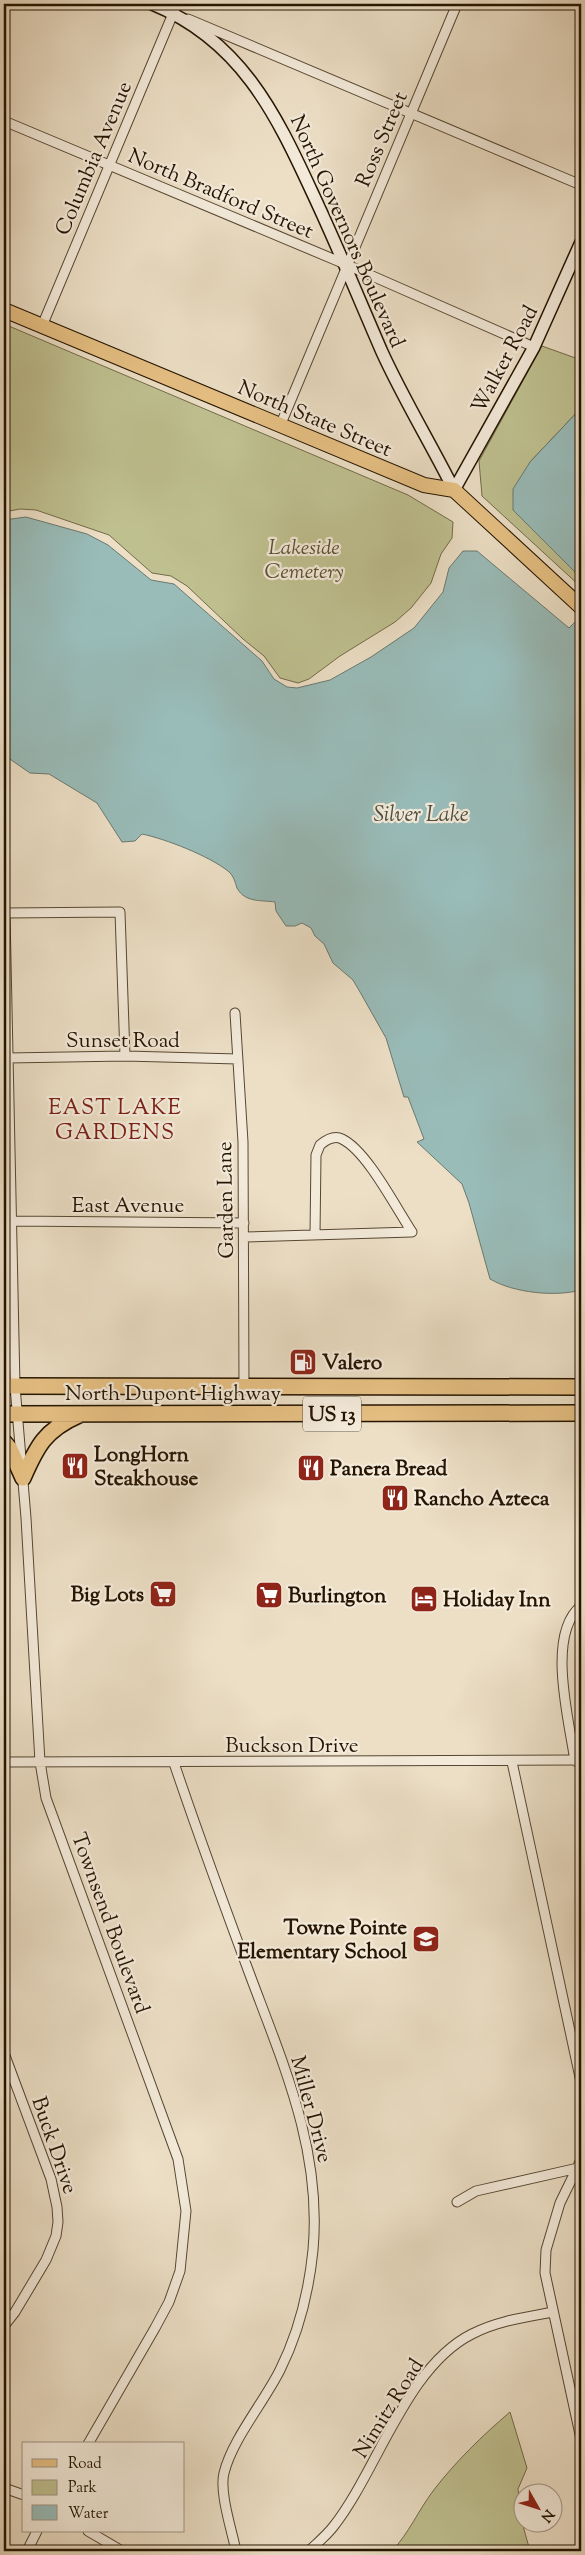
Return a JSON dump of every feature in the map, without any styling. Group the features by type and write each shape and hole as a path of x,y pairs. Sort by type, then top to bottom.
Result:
{"highway":[{"name":"North Dupont Highway","path":"9,1386 581,1387"},
{"name":"North Dupont Highway","path":"11,1414 581,1413"},
{"path":"23,1478 44,1439 53,1429 82,1414"},
{"path":"4,1442 10,1449 23,1478"}],"main road":[{"name":"North Governors Boulevard","path":"152,4 176,8 222,49 259,90 286,136 346,264 398,386 454,490"},
{"name":"Walker Road","path":"454,490 534,347 581,242"},
{"name":"North State Street","path":"4,310 424,486 454,490"},
{"path":"454,490 581,607"}],"street":[{"name":"Ross Street","path":"280,426 456,4"},
{"path":"576,4 581,6"},
{"path":"176,8 411,114 581,185"},
{"name":"Columbia Avenue","path":"42,326 176,8"},
{"name":"North Bradford Street","path":"4,121 346,264 534,347"},
{"name":"Townsend Boulevard","path":"89,2442 168,2302 180,2270 186,2211 178,2159 46,1798 40,1762 23,1478 11,1414 9,1386 12,1221 6,914 120,912 125,1056"},
{"name":"Garden Lane","path":"235,1013 243,1142 244,1386"},
{"name":"Sunset Road","path":"8,1058 125,1056 238,1059"},
{"path":"244,1237 412,1232 364,1158 342,1139 334,1138 320,1145 316,1154 315,1234"},
{"name":"East Avenue","path":"12,1221 244,1223"},
{"path":"578,1760 562,1665 562,1638 569,1619 581,1606"},
{"name":"Buckson Drive","path":"4,1762 512,1762 578,1760"},
{"path":"512,1762 581,2082"},
{"name":"Miller Drive","path":"174,1763 289,2080 307,2140 312,2165 313,2252 299,2322 280,2370 234,2449 224,2472 225,2496 236,2551"},
{"name":"Buck Drive","path":"4,2053 51,2179 58,2222 52,2248 46,2260 15,2312 4,2326"},
{"path":"457,2202 476,2191 580,2164"},
{"path":"580,2164 560,2203 546,2250 545,2273 581,2439"},
{"name":"Nimitz Road","path":"309,2551 333,2527 354,2495 419,2383 448,2349 471,2334 494,2324 553,2312"},
{"path":"4,2488 22,2494"},
{"path":"27,2551 36,2532"},
{"path":"90,2532 122,2551"}],"green space":[{"name":"Lakeside Cemetery","path":"4,324 408,495 453,522 452,538 441,554 431,583 411,608 395,622 340,656 309,679 298,683 280,678 264,656 243,639 187,586 171,576 152,573 109,535 36,510 20,509 4,512"},
{"path":"542,346 581,360 581,408 530,462 513,510 581,578 581,587 482,496 479,461"},
{"path":"510,2412 527,2468 521,2482 512,2482 512,2532 525,2532 530,2551 392,2551 442,2480 489,2430"}],"water":[{"path":"581,408 581,578 513,510 513,489 530,462"},
{"name":"Silver Lake","path":"26,517 87,534 108,545 151,580 174,584 262,661 274,679 287,687 297,688 330,680 371,657 414,628 443,592 449,568 463,551 477,551 569,628 581,616 581,1290 559,1293 535,1292 511,1288 490,1279 462,1184 417,1142 424,1139 408,1097 404,1097 386,1038 353,980 333,963 324,944 315,936 311,928 302,923 295,926 286,926 276,911 275,902 254,900 244,896 240,893 233,877 228,871 199,854 142,834 135,841 122,842 97,803 49,774 30,773 4,755 4,520"}],"place":[{"name":"Valero","path":"303,1362"},
{"name":"LongHorn Steakhouse","path":"75,1466"},
{"name":"Panera Bread","path":"311,1468"},
{"name":"Rancho Azteca","path":"395,1498"},
{"name":"Big Lots","path":"163,1594"},
{"name":"Burlington","path":"269,1595"},
{"name":"Holiday Inn","path":"424,1599"},
{"name":"Towne Pointe Elementary School","path":"426,1939"}],"district":[{"name":"EAST LAKE GARDENS","path":"115,1118"}]}
